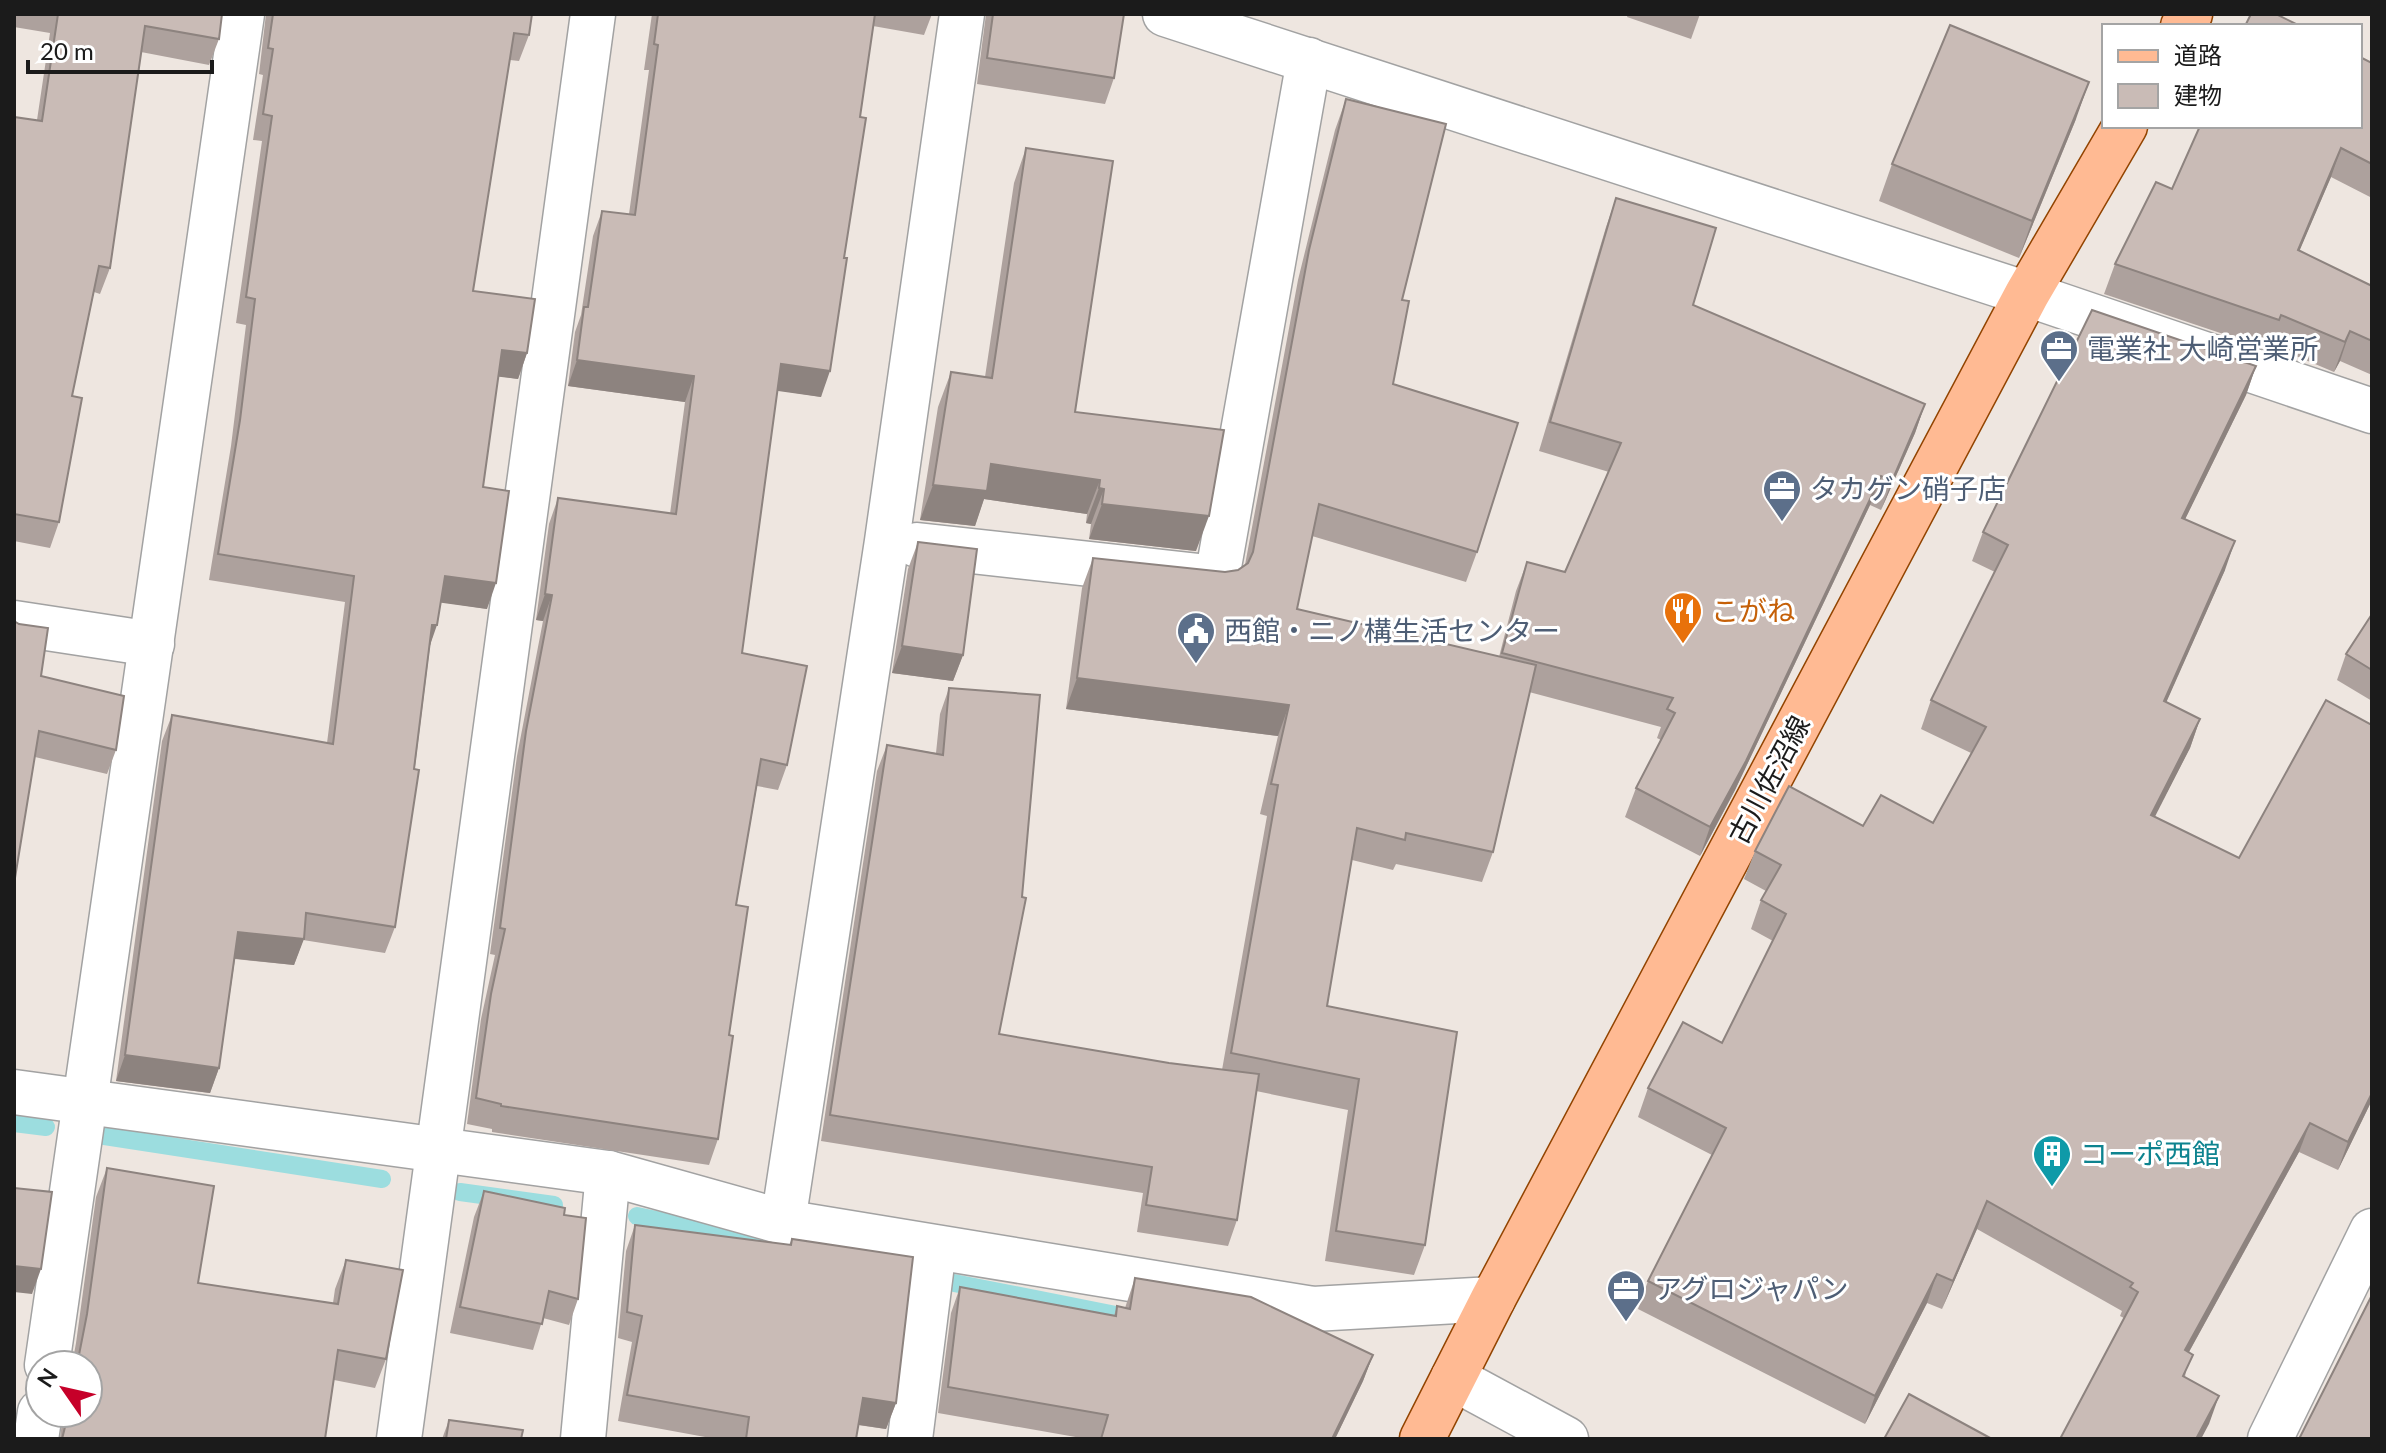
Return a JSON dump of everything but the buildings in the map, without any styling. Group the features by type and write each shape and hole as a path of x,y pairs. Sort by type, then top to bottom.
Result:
{"main road":[{"name":"古川佐沼線","path":"1422,1439 1493,1299 2027,294 2124,128"}],"street":[{"path":"37,1345 86,1102 242,14"},
{"path":"399,1439 593,14"},
{"path":"783,1222 887,541 962,14"},
{"path":"1165,14 2027,294 2372,411"},
{"path":"887,541 1217,578 1309,60"},
{"path":"14,623 152,644"},
{"path":"14,1092 608,1173 783,1222 1313,1309 1493,1299"},
{"path":"583,1439 608,1173"},
{"path":"2270,1439 2372,1231"},
{"path":"910,1439 934,1248"},
{"path":"1453,1378 1566,1439"}],"waterway":[{"path":"14,1123 46,1127"},
{"path":"98,1135 382,1179"},
{"path":"460,1192 554,1205"},
{"path":"637,1216 783,1246"},
{"path":"954,1283 1136,1319"}],"place":[{"name":"電業社 大崎営業所","path":"2059,383"},
{"name":"タカゲン硝子店","path":"1782,523"},
{"name":"こがね","path":"1683,645"},
{"name":"西館・ニノ構生活センター","path":"1196,665"},
{"name":"コーポ西館","path":"2052,1188"},
{"name":"アグロジャパン","path":"1626,1323"}]}
